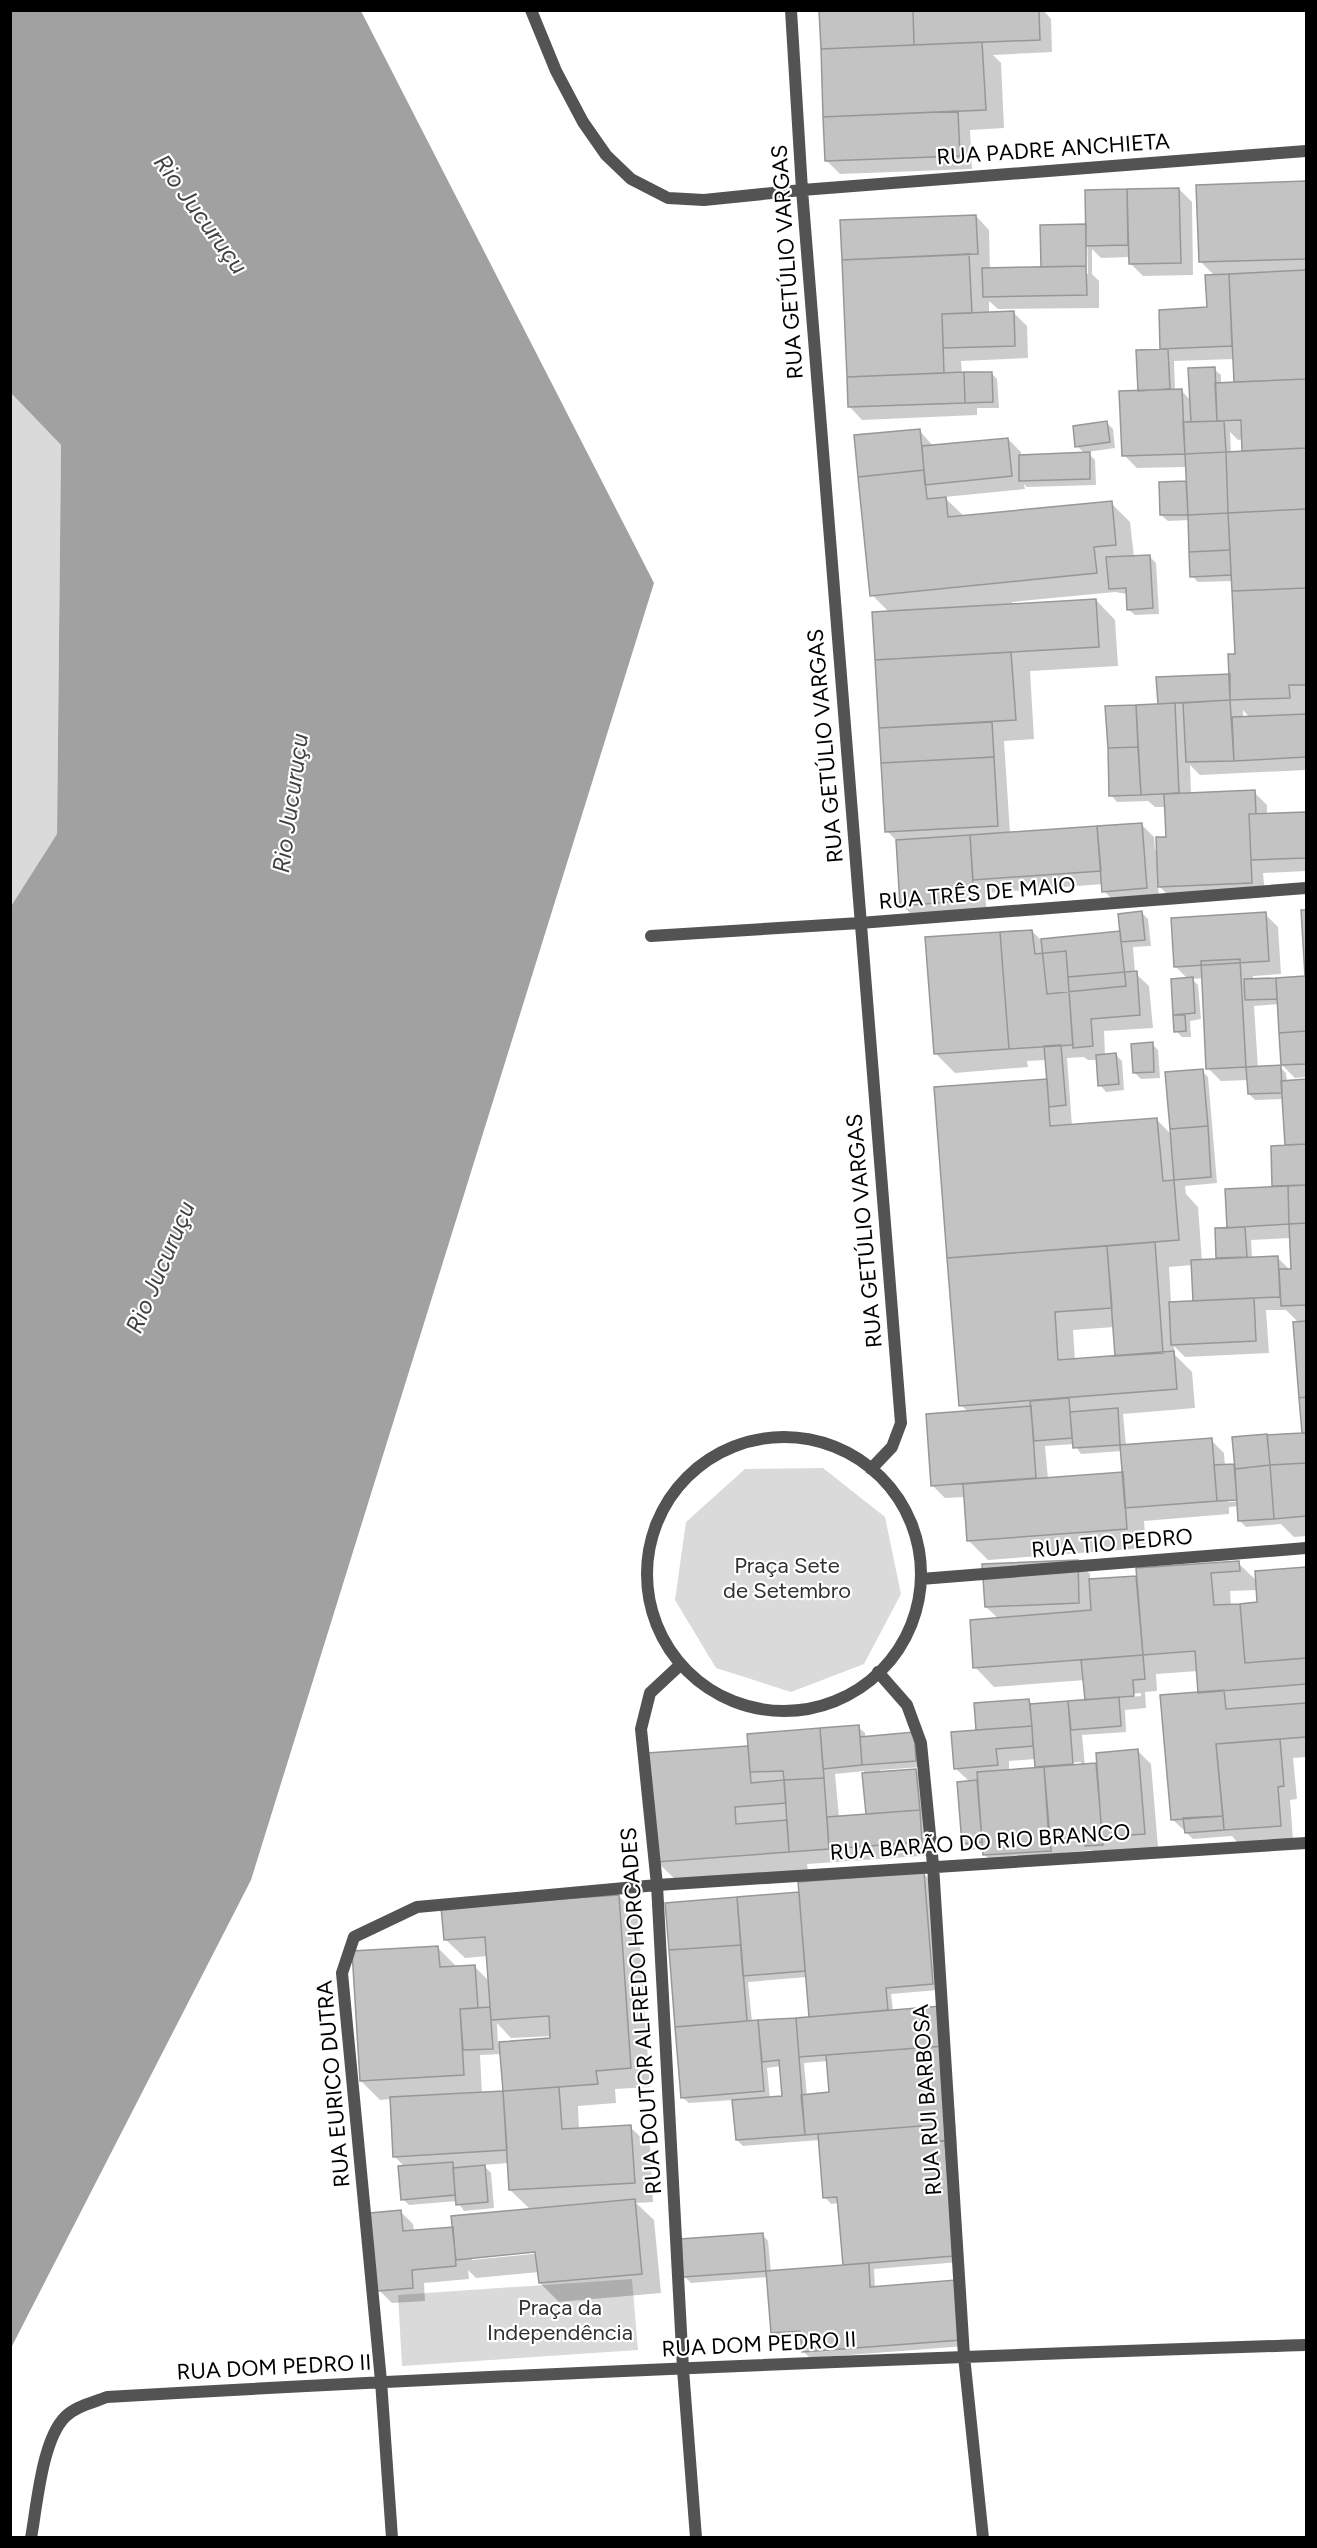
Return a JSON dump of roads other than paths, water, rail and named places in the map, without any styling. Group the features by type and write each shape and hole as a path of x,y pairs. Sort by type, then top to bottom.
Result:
{"street":[{"name":"RUA PADRE ANCHIETA","path":"531,10 556,71 583,122 606,155 632,179 668,198 704,200 802,190 1306,151"},
{"name":"RUA GETÚLIO VARGAS","path":"791,10 802,190 901,1423 892,1447 872,1469"},
{"name":"RUA TRÊS DE MAIO","path":"651,936 860,923 1306,888"},
{"path":"797,1437 836,1447 872,1469 899,1499 916,1538 921,1579 914,1620 894,1656 866,1685 830,1704 790,1712 749,1708 712,1692 680,1665 658,1630 647,1590 648,1549 661,1511 685,1478 717,1453 756,1439 797,1437"},
{"name":"RUA TIO PEDRO","path":"921,1579 1306,1548"},
{"name":"RUA DOUTOR ALFREDO HORCADES","path":"680,1665 650,1693 641,1729 657,1885 683,2369 696,2538"},
{"name":"RUA RUI BARBOSA","path":"878,1672 907,1705 921,1743 933,1865 964,2356 983,2538"},
{"name":"RUA BARÃO DO RIO BRANCO","path":"657,1885 933,1865 1306,1843"},
{"name":"RUA EURICO DUTRA","path":"392,2538 381,2381 342,1973 354,1936 417,1907 657,1885"},
{"name":"RUA DOM PEDRO II","path":"31,2538 49,2440 64,2418 78,2407 107,2397 381,2381 964,2356 1306,2345"}],"water":[{"name":"Rio Jucuruçu","path":"11,10 361,11 654,583 251,1880 11,2348 10,908 57,834 61,445 11,393"}],"park label":[{"name":"Praça Sete de Setembro","path":"787,1578"},
{"name":"Praça da Independência","path":"560,2320"}]}
